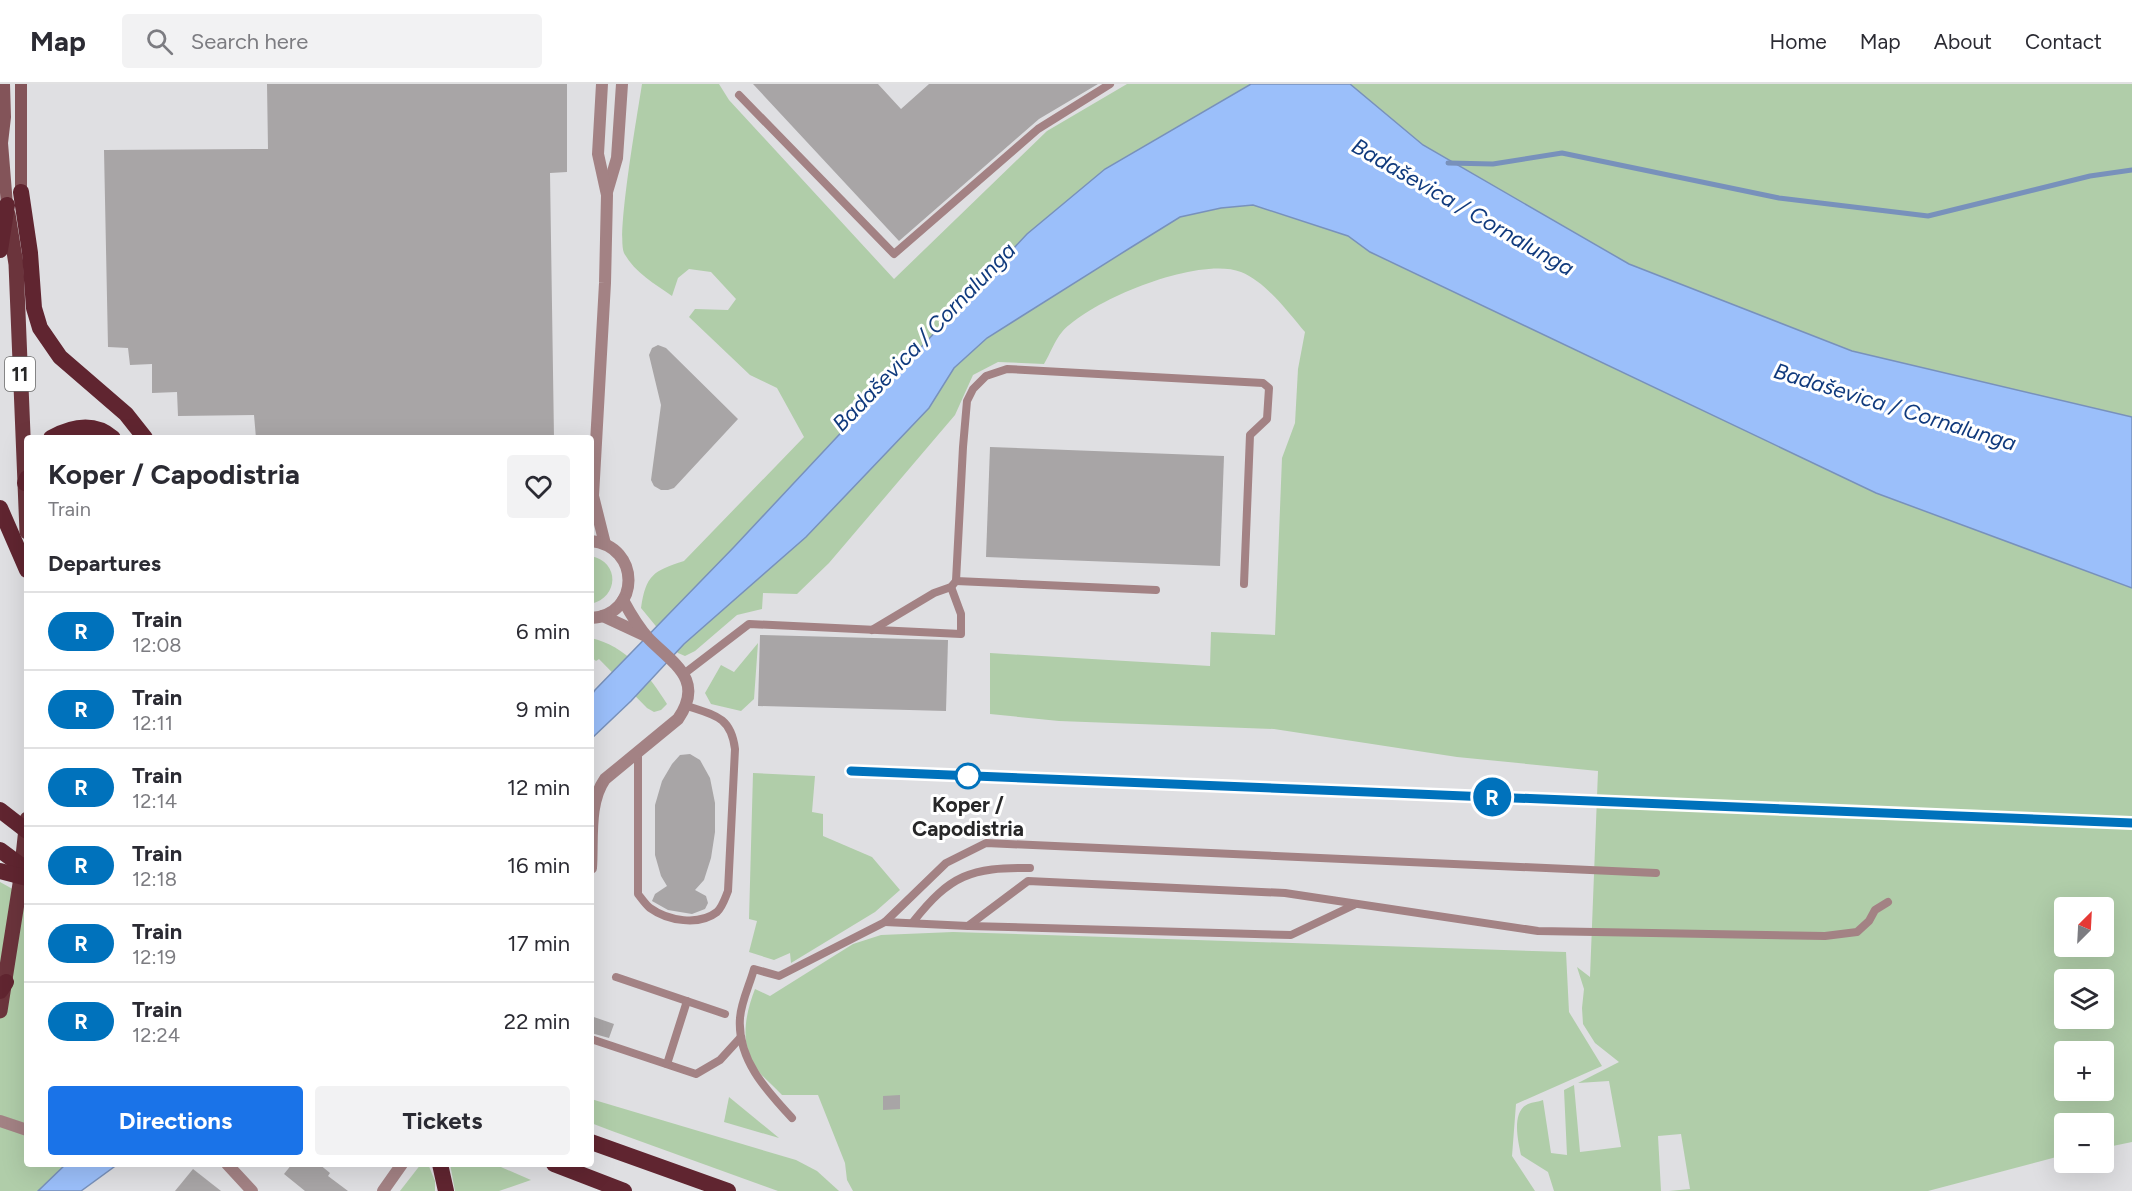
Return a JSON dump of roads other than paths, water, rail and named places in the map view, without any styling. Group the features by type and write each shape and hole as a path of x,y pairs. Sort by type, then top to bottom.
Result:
{"highway":[{"path":"21,192 30,253 34,308 40,328 60,357 126,414 143,435"},
{"path":"0,250 7,205"},
{"path":"56,435 67,429 81,427 94,429 107,435"},
{"path":"0,508 24,563"},
{"path":"0,800 24,816"},
{"path":"0,810 24,829"},
{"path":"0,850 24,868"},
{"path":"0,871 24,877"},
{"path":"594,1143 728,1191"},
{"path":"442,1167 446,1191"},
{"path":"562,1167 624,1191"}],"main road":[{"path":"4,84 5,117 1,137 7,205"},
{"path":"21,192 22,86"},
{"name":"11","path":"16,264 21,192"},
{"name":"11","path":"7,205 16,264 24,438"},
{"path":"0,1011 24,839"}],"street":[{"path":"602,84 598,154 607,195"},
{"path":"594,458 607,195 617,158 623,86"},
{"path":"594,506 605,544"},
{"path":"594,542 605,544 621,556 628,572 627,591 623,600 614,610 597,617"},
{"path":"594,807 599,788 606,779 678,718 687,706 688,684 684,673 648,637 623,600"},
{"path":"597,617 648,637"},
{"path":"0,1121 24,1129"},
{"path":"230,1167 252,1191"},
{"path":"383,1191 400,1167"}],"lane":[{"path":"740,95 894,254 1038,129 1110,84"},
{"path":"684,673 749,624 961,634 961,614 954,584 967,400 973,389 986,376 1007,369 1263,384 1269,388 1267,420 1251,435 1244,584"},
{"path":"872,630 934,593 954,584 1156,590"},
{"path":"638,751 638,894 651,909 672,918 698,921 716,912 723,905 728,891 735,749 733,733 724,721 687,706"},
{"path":"792,1118 760,1081 746,1058 741,1037 740,1016 754,969 779,976 885,921 946,863 986,843 1656,873"},
{"path":"913,922 934,895 947,885 975,872 992,868 1030,868"},
{"path":"968,926 1028,881 1285,893 1538,931 1825,936 1857,933 1869,921 1875,910 1888,902"},
{"path":"885,921 968,926 1291,935 1354,905"},
{"path":"616,977 725,1014"},
{"path":"667,1065 687,1001"},
{"path":"594,1040 696,1074 720,1060 741,1037"}],"water":[{"name":"Badaševica / Cornalunga","path":"1251,84 1350,84 1423,145 1629,264 1852,351 2132,417 2132,588 1876,493 1370,252 1348,236 1253,205 1221,208 1180,217 987,338 954,368 929,408 806,537 684,644 631,701 594,736 595,690 734,547 1027,234 1105,169"},
{"path":"63,1167 114,1167 81,1191 38,1191"}],"waterway":[{"path":"1448,163 1493,164 1562,153 1779,198 1928,216 2090,176 2132,170"}],"railway":[{"path":"851,771 2132,823"}],"train":[{"name":"R","path":"851,771 2132,823"}],"place":[{"name":"Koper / Capodistria","path":"968,776"}]}
